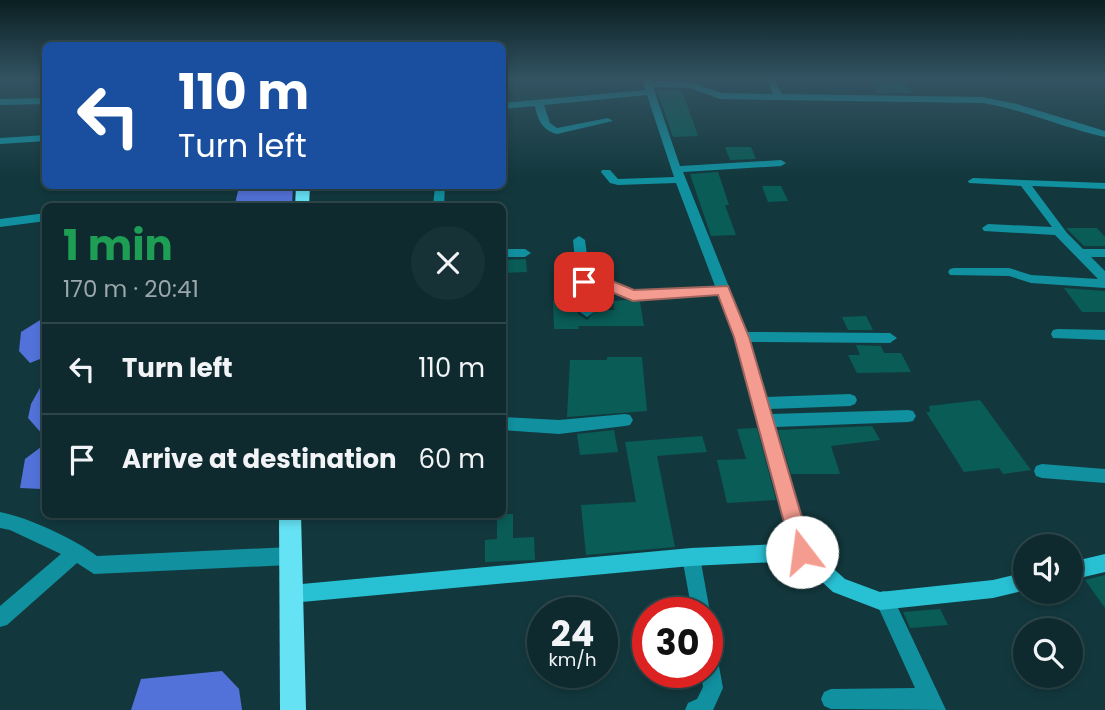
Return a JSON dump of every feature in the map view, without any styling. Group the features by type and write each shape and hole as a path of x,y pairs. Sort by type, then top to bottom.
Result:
{"main road":[{"path":"290,518 293,710"}],"street":[{"path":"541,111 549,130 557,131 608,121"},
{"path":"657,111 678,175 742,337 802,552 839,586 857,594 884,600 993,589 1013,584"},
{"path":"1031,111 1078,130 1105,134"},
{"path":"0,141 42,138"},
{"path":"606,172 618,182 781,163"},
{"path":"973,181 1105,186"},
{"path":"1024,183 1062,233 1105,282"},
{"path":"0,223 42,218"},
{"path":"988,228 1048,229 1062,233"},
{"path":"579,240 587,312"},
{"path":"506,253 525,253"},
{"path":"1081,253 1105,253"},
{"path":"954,272 1009,272 1031,279 1105,282"},
{"path":"584,282 607,285 633,295 723,290"},
{"path":"1058,334 1105,335"},
{"path":"742,337 890,338"},
{"path":"761,402 850,401"},
{"path":"766,421 908,416"},
{"path":"506,423 559,427 625,420"},
{"path":"1042,471 1105,476"},
{"path":"0,520 11,522 77,552 94,565 290,556"},
{"path":"0,618 77,552"},
{"path":"291,594 691,557 802,552"},
{"path":"691,557 698,597"},
{"path":"1083,568 1105,563"},
{"path":"831,699 933,704 884,600"},
{"path":"695,710 704,707 713,688"}],"water":[{"path":"293,189 292,203 235,203 238,191"},
{"path":"42,319 42,358 30,363 19,351 21,332"},
{"path":"42,384 42,434 28,418 31,404"},
{"path":"42,446 41,489 20,488 25,459"},
{"path":"222,671 239,689 242,710 131,710 141,679"}],"building":[{"path":"664,111 689,111 698,136 673,137"},
{"path":"725,147 751,147 756,159 730,160"},
{"path":"718,172 729,205 725,205 736,235 711,236 690,174"},
{"path":"762,186 781,186 788,201 768,202"},
{"path":"1066,228 1097,228 1105,237 1105,246 1084,246"},
{"path":"526,259 527,272 506,273 506,260"},
{"path":"1064,288 1105,291 1105,312 1082,312"},
{"path":"553,301 576,301 578,314 587,320 596,310 614,310 613,301 640,302 644,326 578,326 579,329 554,329"},
{"path":"866,316 873,330 848,330 842,317"},
{"path":"856,345 881,346 884,353 901,353 911,372 857,373 848,355 860,355"},
{"path":"607,357 642,357 647,411 567,417 570,360 607,360"},
{"path":"980,400 1031,470 1003,474 999,468 964,472 926,412 930,412 929,406"},
{"path":"872,426 880,440 831,446 840,474 791,474 778,430"},
{"path":"757,428 776,500 727,503 717,460 746,459 737,429"},
{"path":"614,430 618,452 580,455 577,434"},
{"path":"702,436 707,452 657,456 675,547 586,555 581,505 636,502 625,442"},
{"path":"506,514 513,514 513,538 534,537 535,560 485,562 485,540 497,539 497,518 506,518"},
{"path":"1105,575 1105,608 1085,580"},
{"path":"940,609 948,625 910,628 903,612"}],"route":[{"path":"584,282 597,282 633,295 723,290 742,337 802,552"}]}
